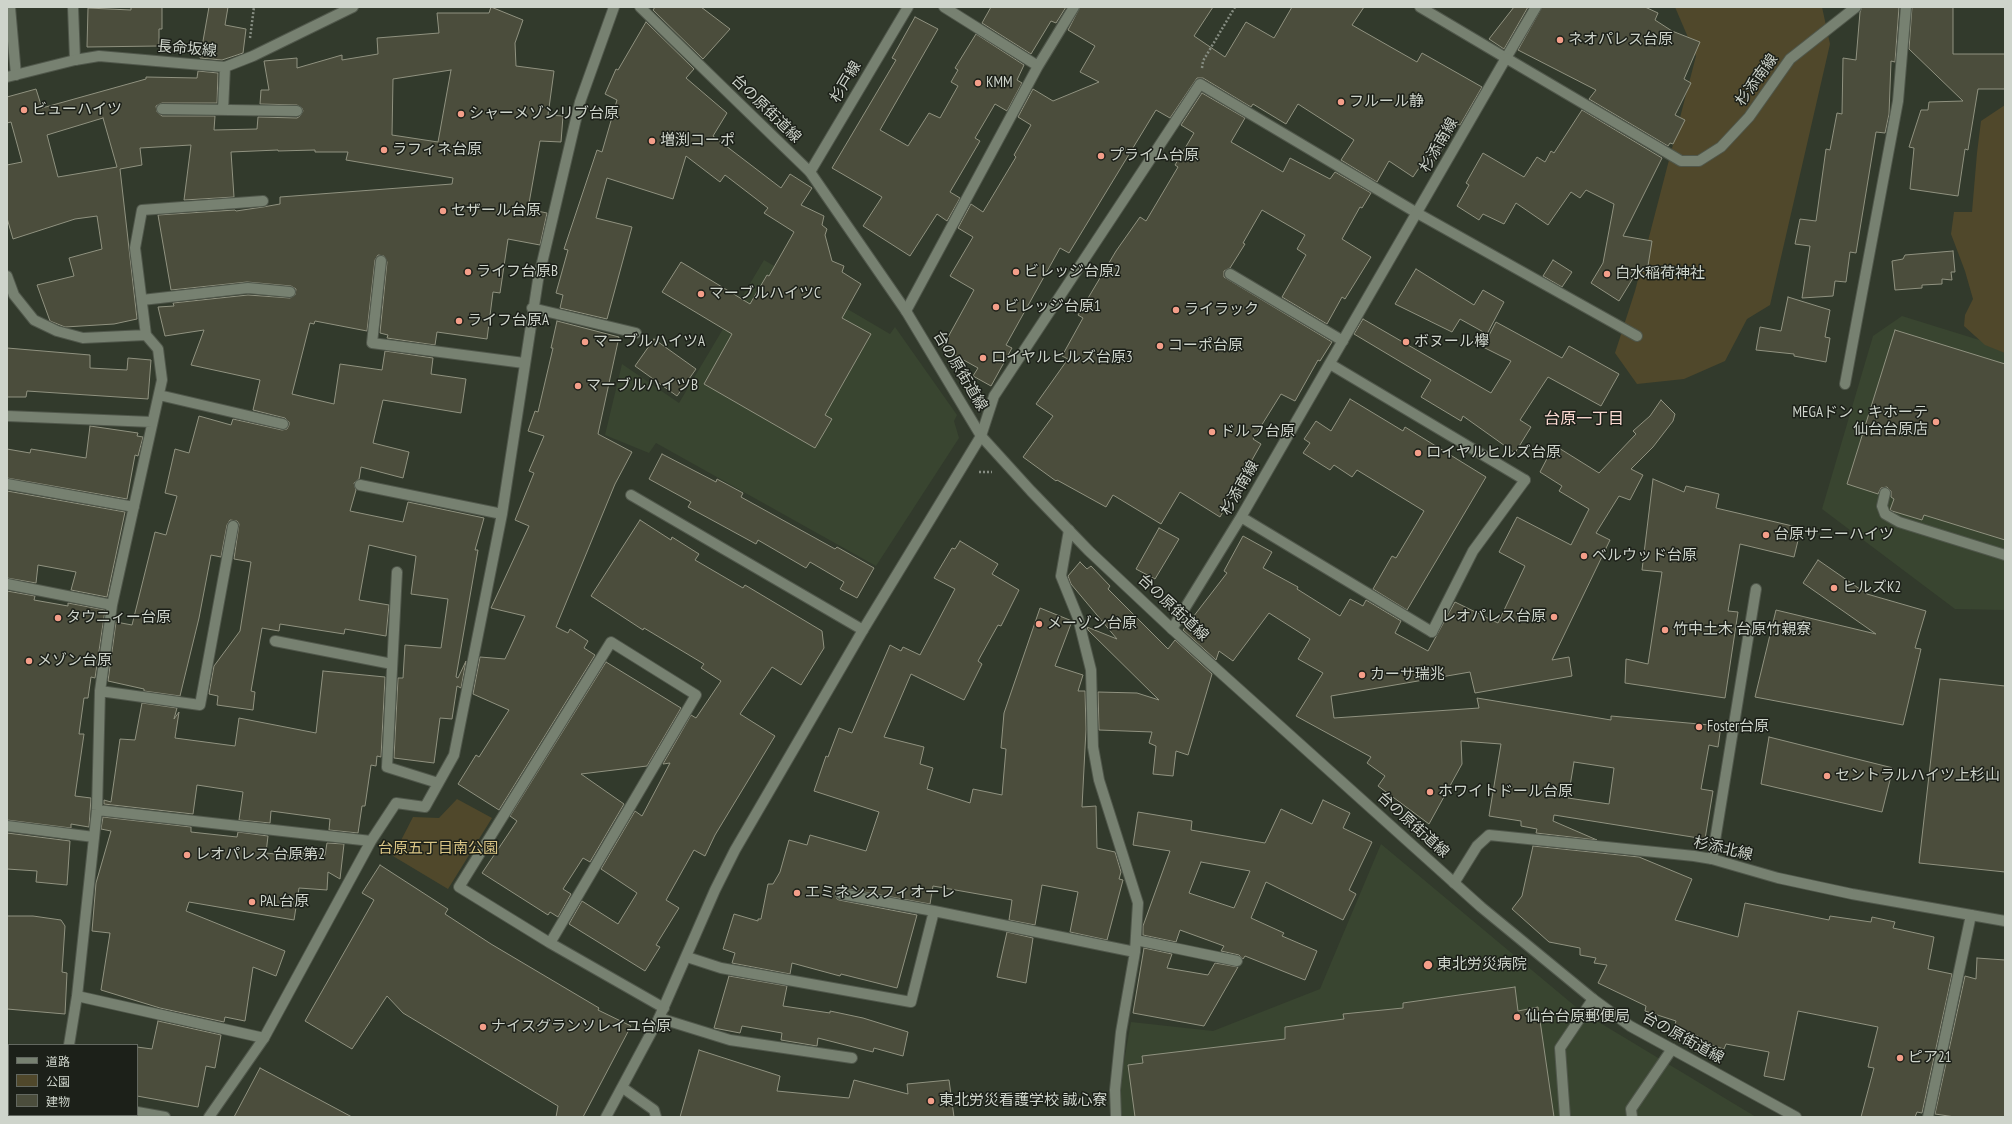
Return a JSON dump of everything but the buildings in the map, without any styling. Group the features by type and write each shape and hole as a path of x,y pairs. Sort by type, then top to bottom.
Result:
{"street":[{"path":"10,7 11,76"},
{"path":"72,7 75,60"},
{"name":"長命坂線","path":"11,76 75,60 99,56 225,67 353,7"},
{"path":"209,1117 264,1038 370,841 396,803 425,807 454,755 502,514 532,308 580,102 614,7"},
{"name":"台の原街道線","path":"640,7 810,172 906,311 981,436 1069,530 1172,630 1454,883 1593,999 1630,1026 1796,1117"},
{"name":"杉戸線","path":"810,172 908,7"},
{"path":"944,7 1038,66"},
{"path":"906,311 1038,66 1074,7"},
{"path":"1420,7 1506,58 1536,7"},
{"name":"杉添南線","path":"1172,630 1241,517 1506,58 1681,161 1699,161 1721,147 1749,117 1790,59 1856,7"},
{"path":"1845,384 1898,101 1906,7"},
{"path":"223,110 225,67"},
{"path":"606,1117 623,1088 664,1008 715,890 735,850 863,630 981,436 994,396 1200,84 1417,213 1637,336"},
{"path":"162,109 297,111"},
{"path":"69,1044 77,996 97,810 100,691 112,605 162,380 158,349 146,335 135,248 142,210 263,201"},
{"path":"381,261 372,343 524,363"},
{"path":"1230,274 1343,341"},
{"path":"7,276 11,295 34,320 57,331 83,338 146,335"},
{"path":"142,300 248,288 290,292"},
{"path":"532,308 636,333"},
{"path":"1241,517 1432,632 1473,551 1524,480 1330,364"},
{"path":"159,395 283,424"},
{"path":"7,416 152,422"},
{"path":"7,484 134,507"},
{"path":"360,485 502,514"},
{"path":"1885,493 1882,506 1885,514 1899,522 2005,555"},
{"path":"631,495 863,630"},
{"path":"100,691 200,705 233,526"},
{"path":"1069,530 1061,576 1078,618 1092,670 1093,747 1099,780 1138,903 1135,952 1121,1032 1116,1082 1116,1117"},
{"path":"396,572 387,767 438,783"},
{"path":"7,584 112,605"},
{"path":"1712,859 1756,589"},
{"path":"275,641 392,664"},
{"path":"550,943 696,695 611,642 460,887 550,943 664,1008"},
{"path":"97,810 370,841"},
{"path":"7,826 94,836"},
{"name":"杉添北線","path":"1454,883 1477,846 1489,835 1546,842 1615,847 1712,859 1778,878 1822,888 2005,920"},
{"path":"841,894 934,911 1135,952"},
{"path":"687,957 721,968 911,1002 934,911"},
{"path":"1928,1117 1971,915"},
{"path":"1136,940 1237,961"},
{"path":"77,996 264,1038"},
{"path":"1565,1117 1560,1048 1593,999"},
{"path":"659,1018 730,1040 852,1058"},
{"path":"1632,1117 1632,1109 1672,1049"},
{"path":"623,1088 654,1110 656,1117"},
{"path":"138,1112 165,1117"}],"path":[{"path":"247,58 254,7"},
{"path":"1200,84 1203,61 1235,7"}],"shaded area":[{"path":"764,260 890,334 895,327 957,415 954,421 959,438 876,566 656,443 649,453 605,435 622,364 679,403"},
{"path":"1902,316 2005,348 2005,610 1955,609 1822,509 1873,336"},
{"name":"東北労災病院","path":"1381,844 1582,1012 1756,1117 1121,1117 1119,1090 1131,1022 1213,1031 1320,989"}],"green space":[{"path":"1675,7 1822,7 1830,44 1770,305 1747,319 1725,361 1684,379 1637,384 1615,353 1635,291 1696,56"},
{"path":"2005,105 2005,353 1985,345 1964,326 1965,315 1973,299 1965,271 1951,234 1954,212 1972,212 1981,121"},
{"name":"台原五丁目南公園","path":"457,799 492,818 448,889 393,856 413,817 439,818"}],"place":[{"name":"ネオパレス台原","path":"1560,40"},
{"name":"KMM","path":"978,83"},
{"name":"フルール静","path":"1341,102"},
{"name":"ビューハイツ","path":"24,110"},
{"name":"シャーメゾンリブ台原","path":"461,114"},
{"name":"増渕コーポ","path":"652,141"},
{"name":"ラフィネ台原","path":"384,150"},
{"name":"プライム台原","path":"1101,156"},
{"name":"セザール台原","path":"443,211"},
{"name":"ライフ台原B","path":"468,272"},
{"name":"ビレッジ台原2","path":"1016,272"},
{"name":"白水稲荷神社","path":"1607,274"},
{"name":"マーブルハイツC","path":"701,294"},
{"name":"ビレッジ台原1","path":"996,307"},
{"name":"ライラック","path":"1176,310"},
{"name":"ライフ台原A","path":"459,321"},
{"name":"マーブルハイツA","path":"585,342"},
{"name":"ボヌール欅","path":"1406,342"},
{"name":"コーポ台原","path":"1160,346"},
{"name":"ロイヤルヒルズ台原3","path":"983,358"},
{"name":"マーブルハイツB","path":"578,386"},
{"name":"MEGAドン・キホーテ 仙台台原店","path":"1936,422"},
{"name":"ドルフ台原","path":"1212,432"},
{"name":"ロイヤルヒルズ台原","path":"1418,453"},
{"name":"台原サニーハイツ","path":"1766,535"},
{"name":"ベルウッド台原","path":"1584,556"},
{"name":"ヒルズK2","path":"1834,588"},
{"name":"レオパレス台原","path":"1554,617"},
{"name":"タウニィー台原","path":"58,618"},
{"name":"メーゾン台原","path":"1039,624"},
{"name":"竹中土木 台原竹親寮","path":"1665,630"},
{"name":"メゾン台原","path":"29,661"},
{"name":"カーサ瑞兆","path":"1362,675"},
{"name":"Foster台原","path":"1699,727"},
{"name":"セントラルハイツ上杉山","path":"1827,776"},
{"name":"ホワイトドール台原","path":"1430,792"},
{"name":"レオパレス 台原第2","path":"187,855"},
{"name":"エミネンスフィオーレ","path":"797,893"},
{"name":"PAL台原","path":"252,902"},
{"name":"東北労災病院","path":"1428,965"},
{"name":"仙台台原郵便局","path":"1517,1017"},
{"name":"ナイスグランソレイユ台原","path":"483,1027"},
{"name":"ピア21","path":"1900,1058"},
{"name":"東北労災看護学校 誠心寮","path":"931,1101"}],"district":[{"name":"台原一丁目","path":"1584,419"}]}
